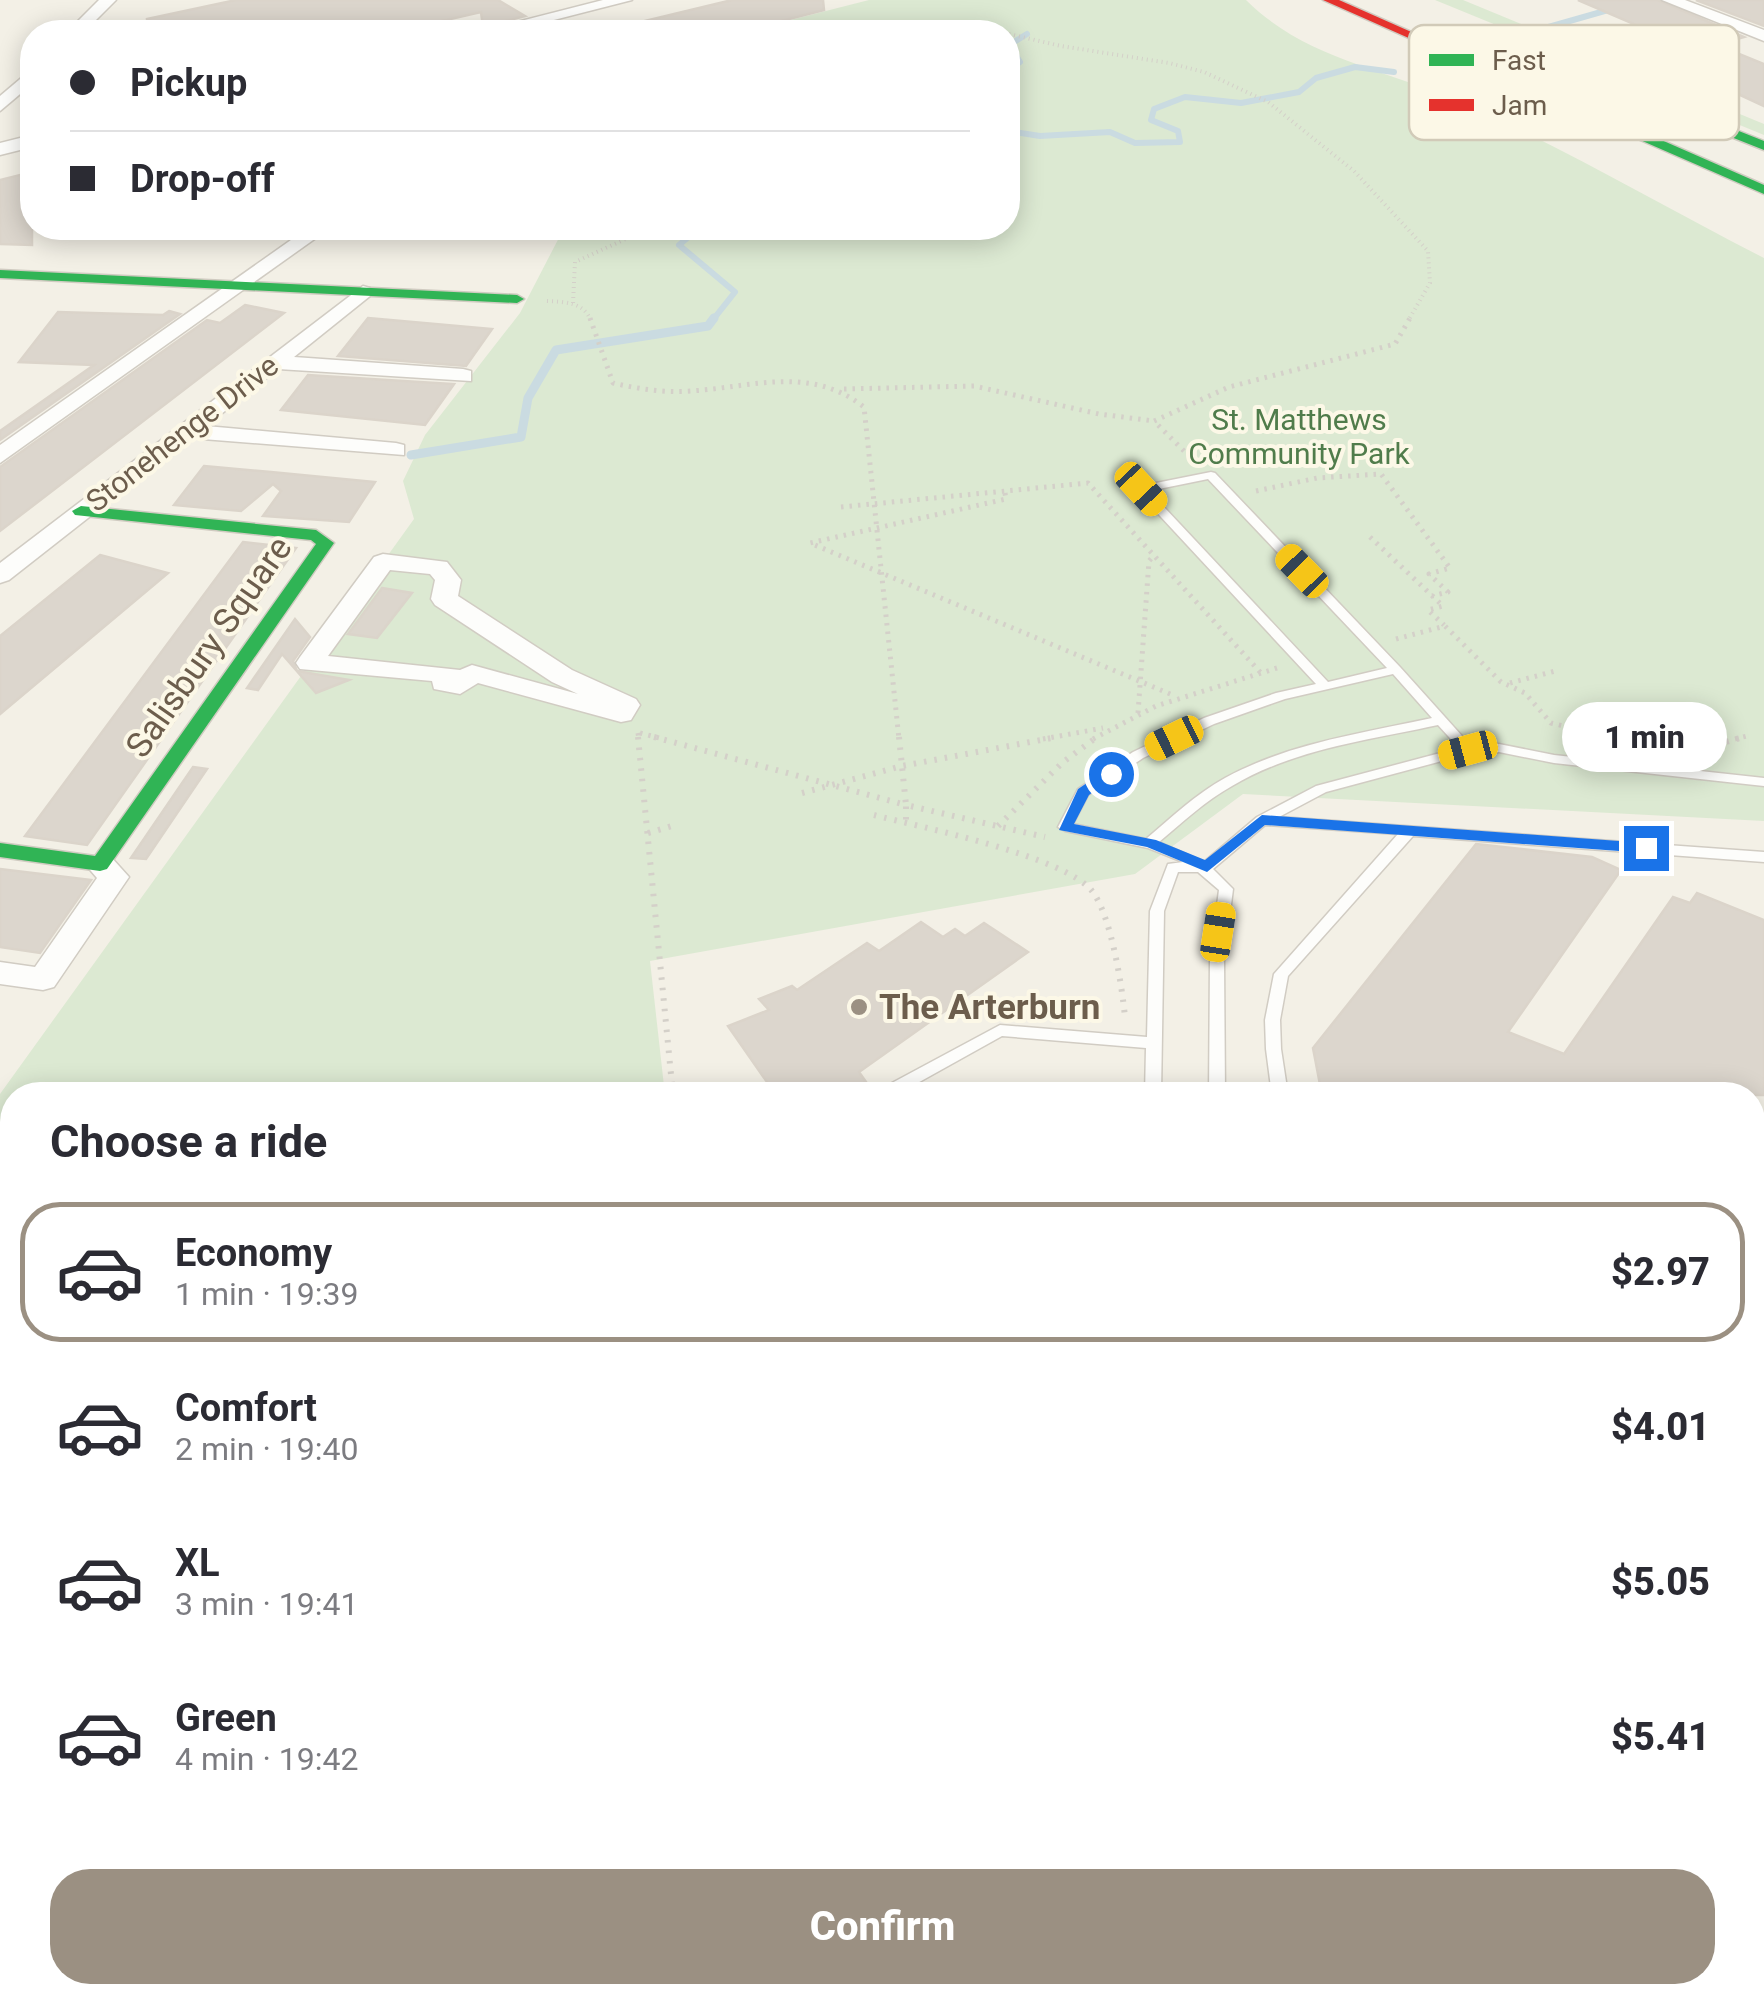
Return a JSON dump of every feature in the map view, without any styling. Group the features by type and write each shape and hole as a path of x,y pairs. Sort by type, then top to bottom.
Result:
{"main road":[{"path":"1330,0 1409,36"},
{"path":"1739,136 1764,146"},
{"path":"1612,140 1743,208"},
{"path":"1649,140 1764,190"},
{"path":"1728,140 1764,156"},
{"path":"0,274 528,300"},
{"name":"Salisbury Square","path":"81,511 316,535 324,544 100,864"},
{"path":"0,850 100,864"}],"street":[{"path":"106,3 128,0"},
{"path":"539,20 624,0"},
{"path":"1670,0 1735,25"},
{"path":"1739,26 1764,36"},
{"path":"0,106 20,86"},
{"path":"0,456 303,240"},
{"name":"Stonehenge Drive","path":"0,574 363,292"},
{"path":"273,362 463,376"},
{"path":"185,431 396,450"},
{"path":"383,562 438,567 448,580 444,599 562,676 626,705 631,721 622,714 472,673 460,686 444,683 449,674 310,663 383,562"},
{"path":"0,973 43,979 114,878 100,864"}],"lane":[{"path":"1325,686 1141,489 1211,475 1468,750"},
{"path":"1217,1082 1216,958 1226,889 1207,867 1150,843 1065,827 1084,792 1138,755 1209,721 1325,686 1396,670"},
{"path":"1150,843 1204,797 1256,768 1442,720"},
{"path":"1154,1082 1157,911 1173,867 1207,867 1262,820 1321,789 1468,750 1499,748 1554,759 1764,782"},
{"path":"1262,820 1764,857"},
{"path":"1278,1082 1270,1034 1272,1002 1282,974 1408,831"},
{"path":"906,1082 1000,1030 1154,1043"}],"path":[{"path":"528,300 572,303 588,312 613,384 669,392 764,382 813,382 843,389 948,384 1014,392 1104,419 1154,421 1229,387 1394,344 1430,283 1428,250 1405,224 1278,108 1204,72 1020,34"},
{"path":"572,303 575,262 622,240"},
{"path":"843,389 864,407 871,454 906,824"},
{"path":"1154,421 1189,456"},
{"path":"1231,496 1317,478 1381,474 1450,568 1429,574 1448,592 1432,596"},
{"path":"841,507 1088,483 1261,673"},
{"path":"1005,493 1006,499 810,543 1176,697"},
{"path":"1370,537 1443,606 1428,610 1509,684 1525,693 1551,723 1646,746"},
{"path":"1138,713 1148,560 1154,555"},
{"path":"1372,645 1445,626"},
{"path":"998,826 1062,759 1104,728 1176,697 1302,662"},
{"path":"1509,684 1559,670"},
{"path":"673,1082 648,833 631,721 831,784 1056,840"},
{"path":"802,793 902,766 1104,728"},
{"path":"1682,754 1746,736"},
{"path":"874,815 1008,852 1082,881 1097,905 1125,1002 1126,1025"},
{"path":"648,833 676,825"}],"green space":[{"name":"St. Matthews Community Park","path":"869,0 1246,0 1268,19 1317,48 1409,83 1409,140 1540,140 1764,258 1764,821 1243,794 1135,874 650,961 664,1082 9,1082 414,519 403,481 425,435 520,313 558,240 1020,240 1020,20 790,20"},
{"path":"1435,0 1463,0 1524,25 1496,25"},
{"path":"1739,114 1764,124 1764,135 1739,125"}],"building":[{"path":"236,0 498,0 525,16 482,20 481,12 446,20 147,19"},
{"path":"732,0 823,0 824,10 785,20 649,20"},
{"path":"1578,0 1658,0 1716,25 1636,25"},
{"path":"1696,0 1764,0 1764,26"},
{"path":"1739,54 1764,64 1764,106 1739,94"},
{"path":"20,175 20,240 32,240 32,245 0,244 0,180"},
{"path":"245,305 284,313 0,531 0,467 207,320 220,323"},
{"path":"169,311 180,314 0,440 0,431 94,365 19,362 58,312 163,315"},
{"path":"368,318 492,329 466,366 338,356"},
{"path":"308,375 454,384 425,425 281,410"},
{"path":"204,466 375,482 349,522 263,516 281,491 273,484 241,511 174,505"},
{"path":"243,542 296,548 87,845 25,836"},
{"path":"100,555 168,573 0,714 0,636"},
{"path":"382,588 412,593 377,638 348,634"},
{"path":"295,619 310,637 293,661 297,671 349,680 316,693 282,654 258,690 247,688"},
{"path":"193,767 207,769 146,859 131,858"},
{"path":"1476,844 1592,857 1621,870 1508,1032 1564,1054 1673,897 1690,903 1697,893 1764,920 1764,1082 1320,1082 1313,1048"},
{"path":"0,869 91,880 40,953 0,947"},
{"name":"The Arterburn","path":"921,922 943,937 955,929 965,936 984,923 1028,952 859,1072 866,1082 767,1082 728,1026 769,1010 759,999 792,986 797,990 867,943 879,951"}],"waterway":[{"path":"1556,25 1643,0"},
{"path":"1020,38 1027,34"},
{"path":"1020,133 1040,136 1110,132 1135,143 1180,142 1178,131 1151,120 1154,109 1185,97 1241,103 1299,92 1316,78 1355,67 1394,72"},
{"path":"685,240 679,245 735,292 712,321"},
{"path":"411,455 521,437 528,398 556,350 708,326 714,318"}],"traffic: fast":[{"path":"1739,136 1764,146"},
{"path":"1650,140 1764,190"},
{"path":"0,274 517,299"},
{"path":"0,850 100,864 325,543 316,535 81,511"}],"traffic: jam":[{"path":"1329,0 1409,35"}],"place":[{"name":"The Arterburn","path":"859,1007"}],"route":[{"path":"1111,774 1084,792 1065,827 1150,843 1207,867 1262,820 1646,848"}]}
